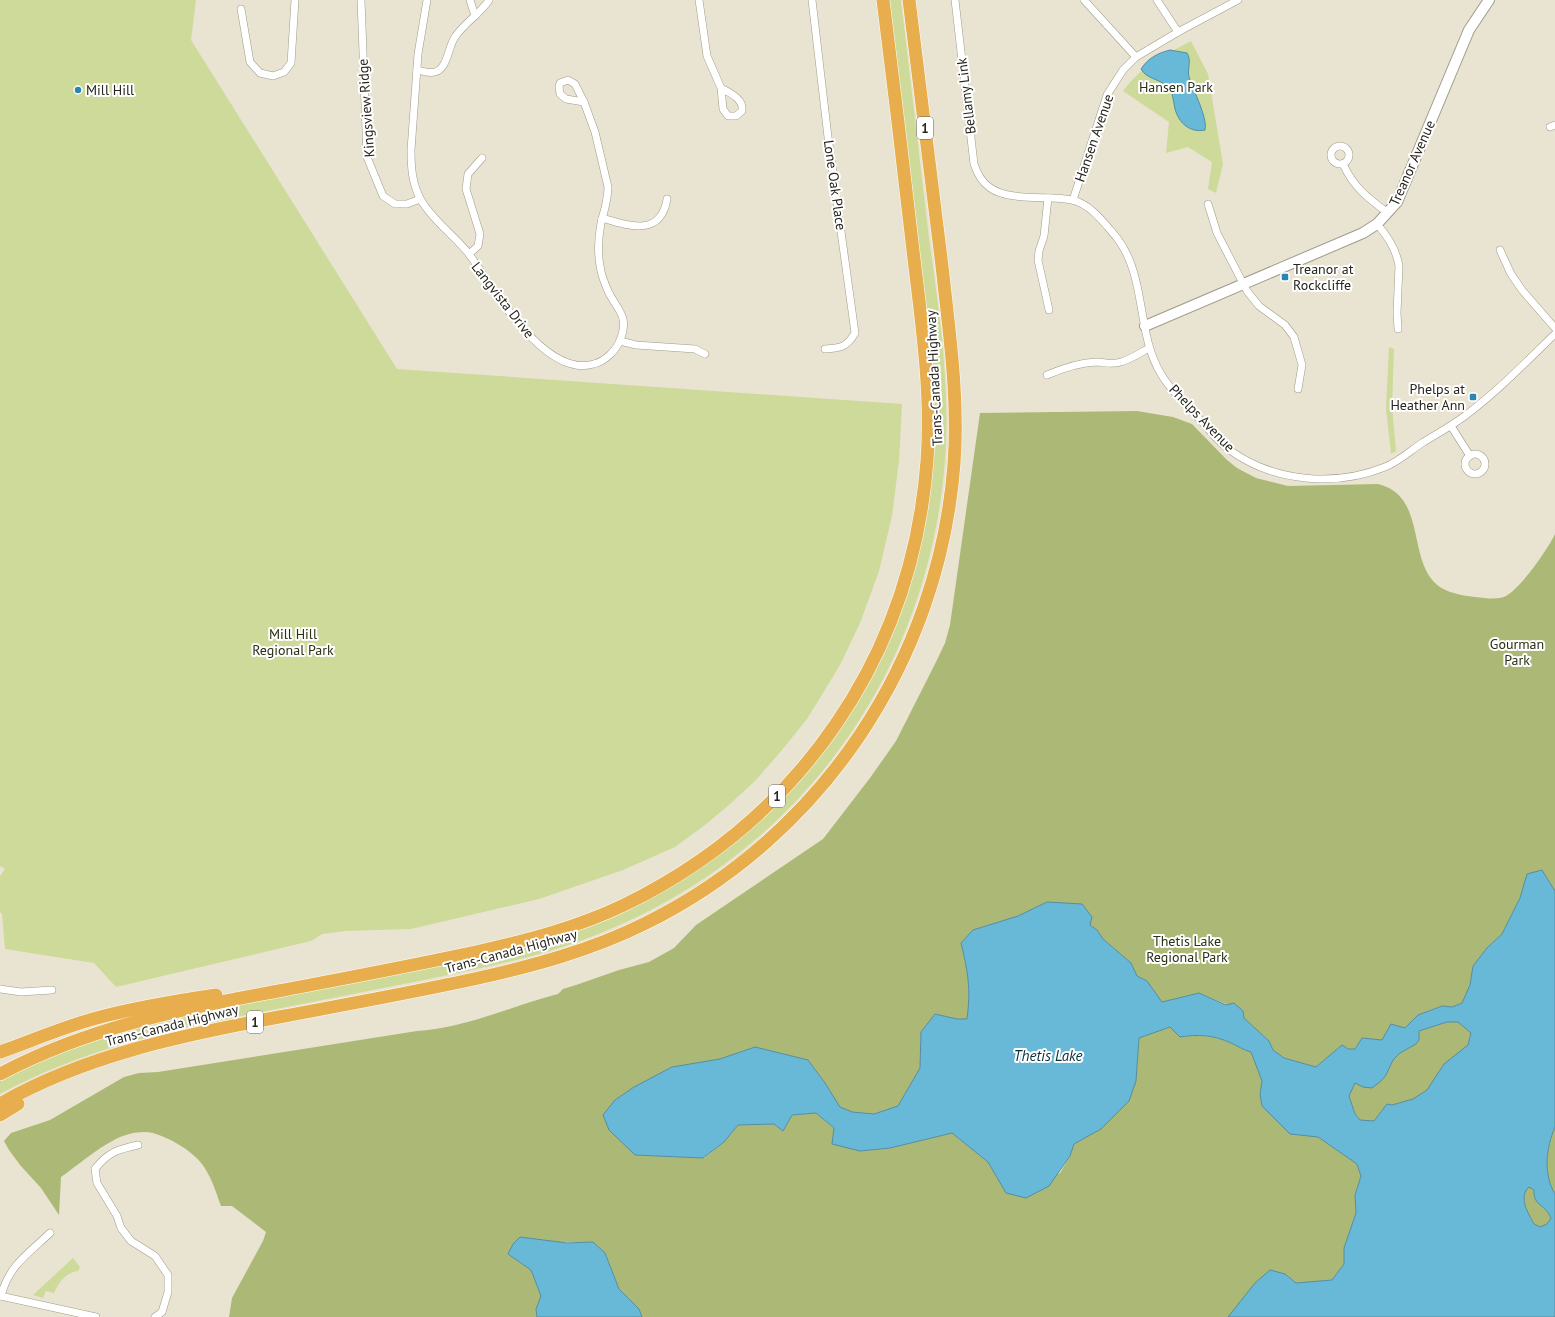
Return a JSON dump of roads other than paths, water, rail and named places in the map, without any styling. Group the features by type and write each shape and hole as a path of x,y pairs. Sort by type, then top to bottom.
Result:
{"highway":[{"name":"Trans-Canada Highway","path":"0,1074 37,1056 74,1041 130,1023 286,989 478,952 522,941 591,919 659,887 724,844 779,794 803,768 837,724 859,688 887,633 909,568 924,497 928,416 925,354 883,0"},
{"name":"Trans-Canada Highway","path":"0,1104 76,1068 132,1049 203,1032 509,971 569,955 618,936 647,923 682,903 714,883 745,860 777,833 828,779 853,746 875,713 894,678 924,609 944,538 954,463 955,422 950,334 909,0"},
{"path":"0,1052 92,1019 141,1008 245,990 286,989"},
{"path":"0,1115 51,1087 132,1049"}],"street":[{"path":"241,9 250,62 260,73 273,76 284,72 291,63 295,0"},
{"name":"Kingsview Ridge","path":"360,0 367,156 383,196 395,204 407,204 420,199"},
{"name":"Langvista Drive","path":"426,0 417,70 411,165 413,179 420,199 433,216 468,254 532,339 559,360 581,366 596,364 605,359 613,351 620,340 624,323 623,315 608,292 602,277 598,259 598,244 602,218 608,196 607,179 595,132 584,102"},
{"path":"470,0 475,16"},
{"path":"417,70 428,73 435,72 440,69 454,37 489,0"},
{"path":"699,0 707,56 721,88"},
{"name":"Lone Oak Place","path":"812,0 828,137 856,333 849,343 838,348 826,349"},
{"name":"Bellamy Link","path":"954,0 974,164 979,175 988,187"},
{"path":"1084,0 1136,57"},
{"path":"1158,0 1178,32"},
{"name":"Hansen Avenue","path":"1073,200 1107,95 1123,70 1136,57 1178,32 1238,0"},
{"name":"Treanor Avenue","path":"1145,326 1363,233 1377,224 1397,202 1469,30 1484,2"},
{"path":"468,254 478,246 480,234 466,189 468,174 482,158"},
{"path":"1344,164 1350,178 1357,187 1388,213"},
{"name":"Phelps Avenue","path":"988,187 1008,195 1073,200 1087,207 1101,219 1122,245 1129,259 1134,273 1149,348 1157,366 1172,390 1223,444 1244,460 1276,473 1294,478 1329,479 1369,473 1387,466 1450,426 1484,401 1555,334"},
{"path":"1048,198 1044,236 1039,251 1038,260 1049,310"},
{"path":"602,218 632,227 649,225 662,215 667,199"},
{"path":"1208,204 1217,233 1251,297 1259,306 1285,325 1294,337 1302,365 1298,389"},
{"path":"1377,224 1391,242 1400,266 1397,313 1398,329"},
{"path":"1500,250 1511,274 1518,284 1555,328"},
{"path":"620,340 636,345 695,349 705,354"},
{"path":"1047,375 1059,369 1085,363 1098,362 1111,364 1121,362 1149,348"},
{"path":"1450,426 1470,456"},
{"path":"0,989 21,992 52,990"},
{"path":"138,1144 120,1149 102,1159 95,1169 98,1183 117,1216 121,1228 131,1241 154,1256 168,1275 168,1292 162,1312 155,1317"},
{"path":"50,1233 12,1270 5,1282 1,1296 96,1317"}],"water":[{"path":"1170,50 1187,53 1189,62 1189,77 1202,111 1205,130 1200,131 1191,129 1183,124 1176,112 1169,88 1146,75 1141,69 1154,56"},
{"name":"Thetis Lake","path":"1542,870 1555,891 1555,1127 1548,1152 1547,1170 1551,1186 1555,1194 1555,1317 1228,1317 1255,1283 1270,1270 1285,1274 1296,1283 1332,1280 1344,1264 1344,1248 1356,1213 1355,1195 1361,1176 1357,1164 1318,1137 1290,1134 1262,1106 1260,1094 1262,1081 1251,1052 1225,1040 1212,1037 1200,1035 1180,1037 1170,1027 1139,1038 1136,1081 1129,1101 1101,1129 1074,1144 1070,1156 1049,1186 1026,1198 1006,1193 988,1162 952,1133 890,1148 860,1151 832,1144 834,1128 816,1113 792,1115 783,1131 774,1124 738,1125 724,1142 703,1158 635,1155 609,1130 603,1115 615,1100 634,1087 672,1067 720,1059 755,1047 808,1060 840,1107 852,1112 874,1114 898,1106 920,1068 921,1032 935,1014 957,1019 967,1019 969,999 968,981 961,943 973,930 1018,916 1047,902 1082,904 1092,917 1090,925 1097,930 1103,939 1131,963 1137,976 1147,981 1162,1002 1199,993 1226,1005 1234,1003 1243,1011 1244,1018 1269,1041 1273,1050 1284,1058 1316,1067 1342,1045 1348,1049 1355,1049 1362,1038 1382,1040 1391,1024 1405,1028 1418,1015 1442,1006 1452,1007 1462,1003 1470,985 1473,966 1487,948 1502,934 1520,898 1527,874","holes":["1447,1022 1458,1022 1471,1033 1468,1045 1444,1064 1427,1090 1413,1099 1392,1105 1387,1104 1374,1121 1360,1120 1355,1114 1349,1096 1355,1083 1363,1087 1372,1088 1386,1075 1393,1060 1400,1053 1416,1044 1419,1040 1419,1031","1529,1187 1534,1190 1535,1199 1549,1213 1551,1218 1547,1224 1540,1227 1534,1224 1525,1205 1524,1195"]},
{"path":"520,1237 567,1243 593,1242 605,1253 619,1289 639,1309 642,1317 537,1317 536,1309 541,1296 531,1270 508,1254 513,1244"}],"place":[{"name":"Mill Hill","path":"78,90"},
{"name":"Treanor at Rockcliffe","path":"1285,277"},
{"name":"Phelps at Heather Ann","path":"1473,397"}],"park label":[{"name":"Hansen Park","path":"1176,87"},
{"name":"Mill Hill Regional Park","path":"293,642"},
{"name":"Gourman Park","path":"1517,652"},
{"name":"Thetis Lake Regional Park","path":"1187,950"}]}
